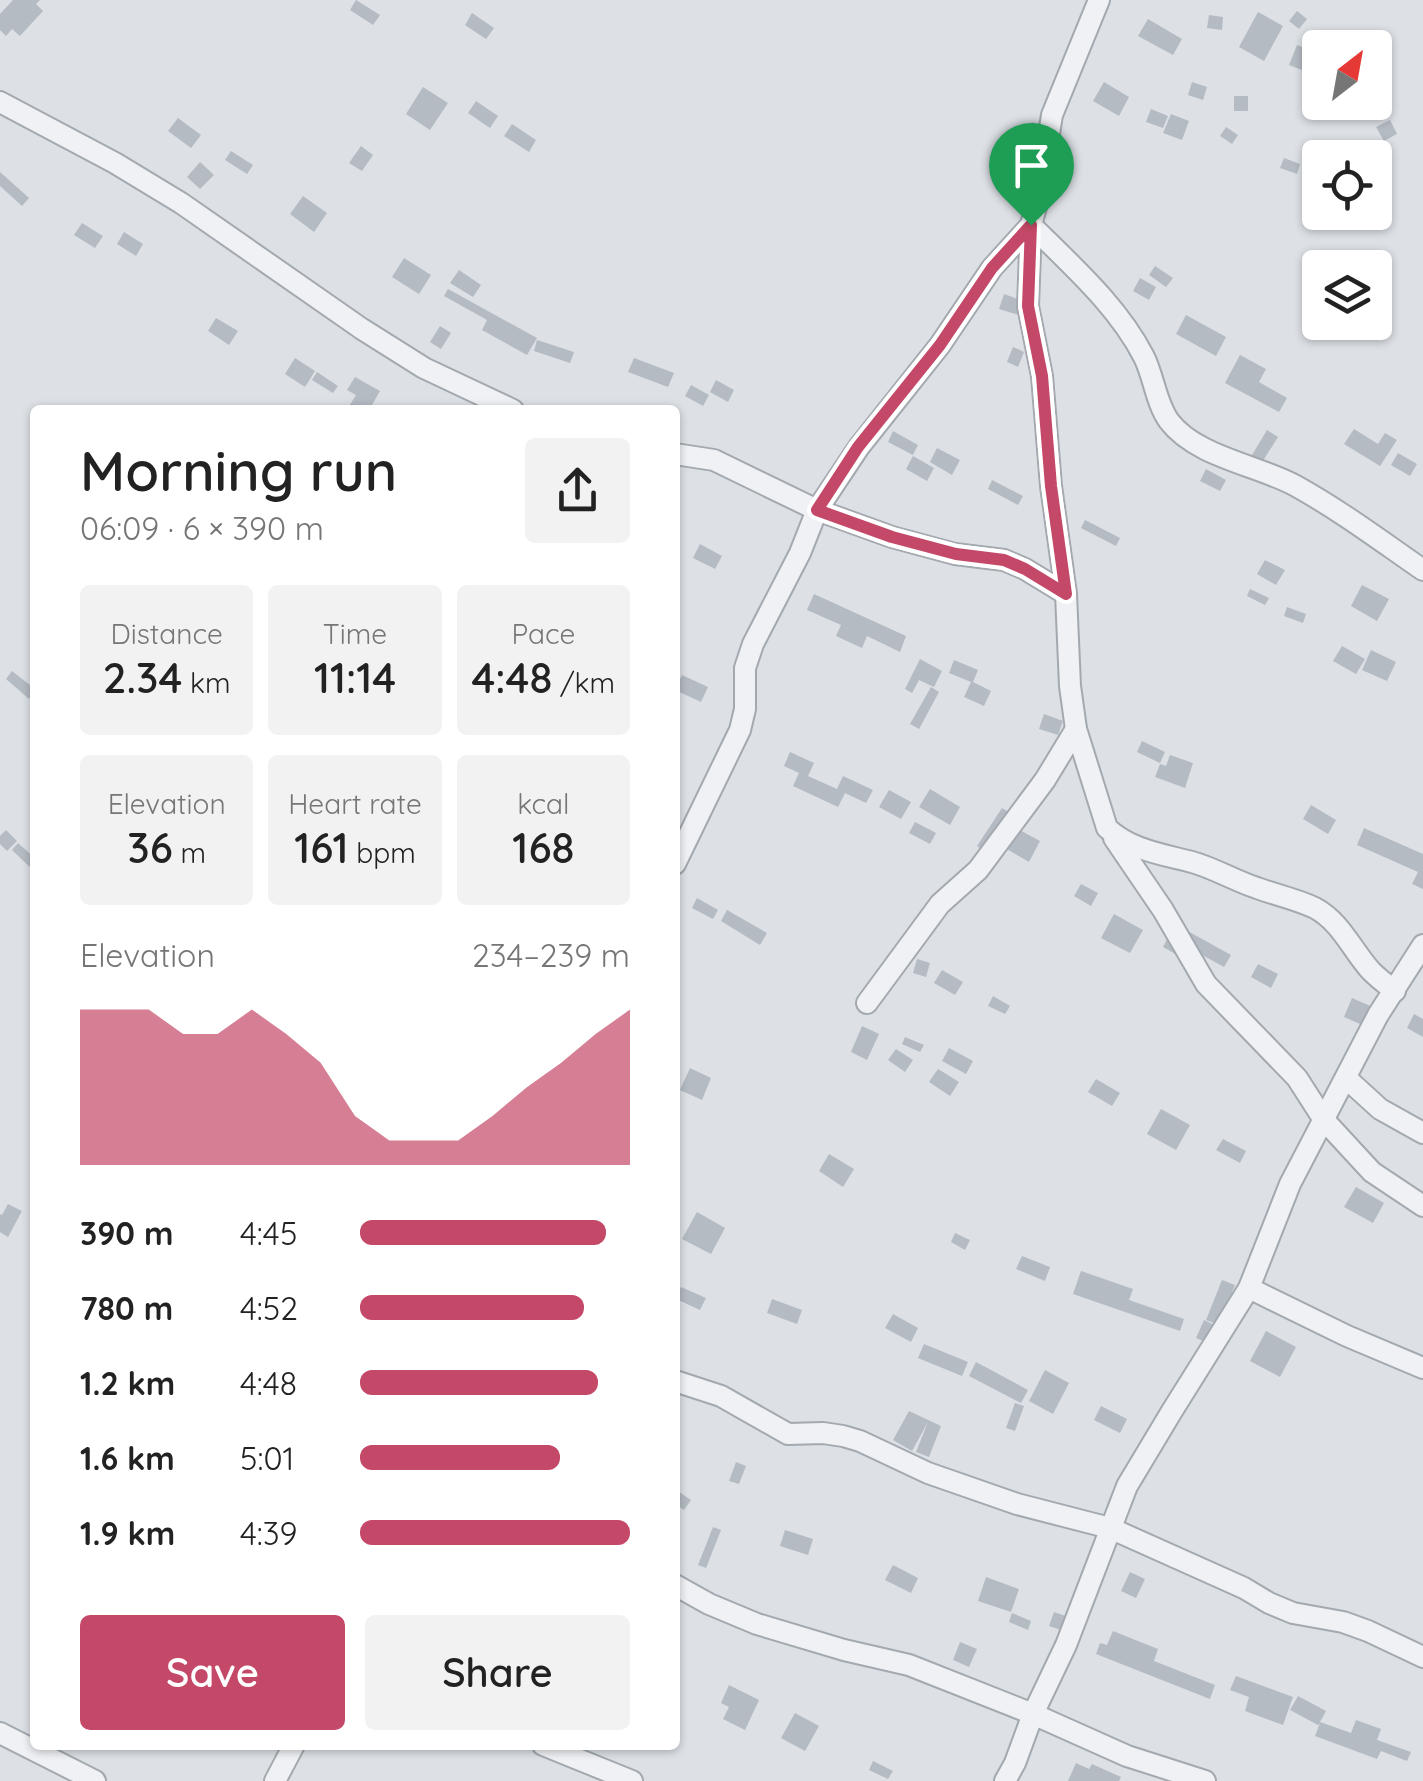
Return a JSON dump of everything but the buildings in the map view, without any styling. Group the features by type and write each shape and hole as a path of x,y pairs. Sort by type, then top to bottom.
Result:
{"street":[{"path":"1100,0 1052,115 1031,225 1028,306 1042,376 1076,729 1107,828 1206,984 1297,1078 1324,1120 1372,1172 1423,1206"},
{"path":"0,102 181,203 424,368 502,405"},
{"path":"680,854 740,730 746,709 744,668 817,510 858,447 940,345 992,268 1031,225"},
{"path":"1031,225 1122,322 1145,359 1168,420 1191,442 1294,484 1423,570"},
{"path":"680,455 714,460 817,510 892,537 956,554 1004,560 1066,594"},
{"path":"867,1003 940,904 978,870 1046,780 1076,729"},
{"path":"1107,828 1136,847 1194,862 1320,910 1336,924 1372,971 1395,991"},
{"path":"1005,1781 1066,1645 1127,1486 1250,1288 1290,1184 1378,1016 1423,945"},
{"path":"1346,1078 1380,1109 1423,1134"},
{"path":"1250,1288 1423,1368"},
{"path":"680,1382 721,1396 788,1434 843,1436 1017,1504 1110,1528 1244,1588 1268,1603 1293,1613 1356,1626 1423,1657"},
{"path":"680,1588 757,1624 909,1665 1127,1756 1206,1781"},
{"path":"0,1733 30,1748"},
{"path":"34,1750 95,1781"},
{"path":"275,1781 291,1750"},
{"path":"555,1750 632,1781"}],"route":[{"path":"1031,225 1028,306 1042,376 1051,486 1066,594 1004,560 956,554 892,537 817,510 858,447 940,345 1004,252 1031,225"}]}
